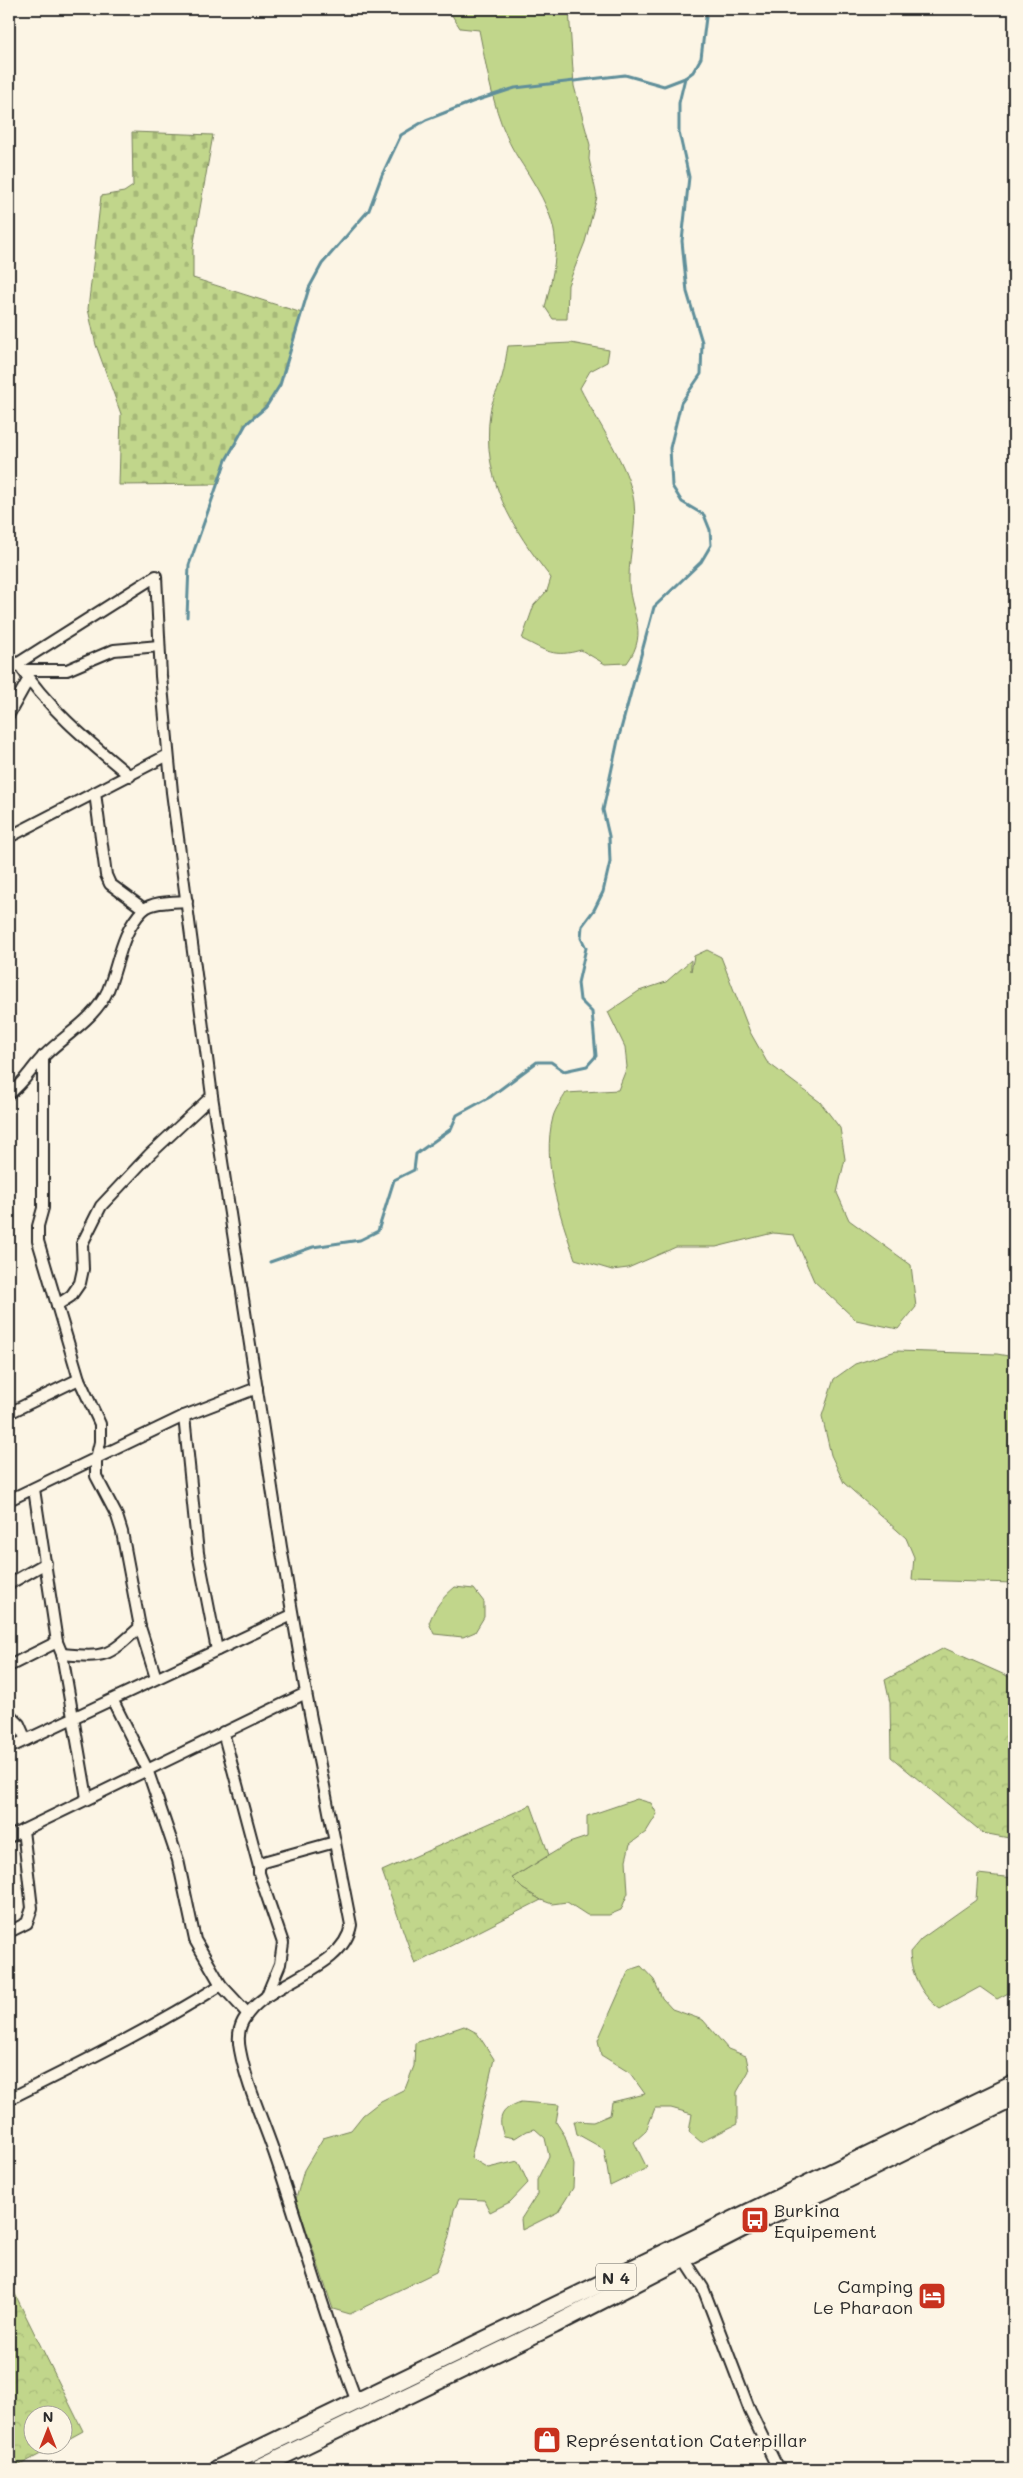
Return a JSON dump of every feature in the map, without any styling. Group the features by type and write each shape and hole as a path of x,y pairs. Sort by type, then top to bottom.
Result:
{"highway":[{"name":"N 4","path":"217,2469 357,2402 680,2253 1014,2084"},
{"name":"N 4","path":"256,2469 554,2325 680,2253 747,2226 824,2191 1014,2098"}],"street":[{"path":"20,667 156,576 159,646 168,756 212,1096 292,1615 351,1925 347,1939 314,1968 267,1996 247,2013 238,2036 245,2074 277,2161 357,2402"},
{"path":"9,669 20,667 67,670 114,650 159,646"},
{"path":"20,667 44,699 130,776"},
{"path":"9,714 28,680"},
{"path":"9,837 168,756"},
{"path":"95,793 106,875 110,884 144,909"},
{"path":"9,1094 30,1074 43,1056 74,1031 90,1015 107,990 117,956 129,929 144,909 161,903 187,901"},
{"path":"43,1056 43,1208 37,1234 44,1269 79,1380 100,1424 96,1476 98,1484 117,1516 122,1532 140,1627 156,1678"},
{"path":"56,1305 71,1296 80,1283 83,1269 82,1244 101,1206 150,1154 212,1096"},
{"path":"9,1413 79,1380"},
{"path":"9,1500 184,1416 257,1388"},
{"path":"184,1416 198,1553 217,1650"},
{"path":"34,1489 57,1642 62,1654 87,1798"},
{"path":"9,1584 46,1563"},
{"path":"9,1748 73,1717 113,1701 156,1678 292,1615"},
{"path":"62,1654 98,1656 106,1654 113,1651 140,1627"},
{"path":"9,1666 57,1642"},
{"path":"9,1837 306,1693"},
{"path":"113,1701 147,1769 184,1876 188,1912 195,1940 221,1985 247,2013"},
{"path":"9,1714 19,1724 26,1740"},
{"path":"224,1732 258,1872 283,1943 275,1982 267,1996"},
{"path":"9,1932 27,1923 32,1908 23,1830"},
{"path":"258,1867 263,1862 335,1842"},
{"path":"9,2099 150,2028 221,1985"},
{"path":"680,2253 703,2288 750,2411 778,2469"}],"green space":[{"path":"448,9 569,9 574,86 590,145 589,159 597,197 585,242 568,285 567,319 553,319 545,307 555,256 553,228 542,198 512,148 497,112 479,30 460,28"},
{"path":"132,132 213,135 193,248 193,278 302,313 280,385 266,407 246,424 226,460 219,484 119,485 121,414 96,345 88,309 101,196 124,192 133,186"},
{"path":"571,343 609,350 607,362 590,371 580,388 626,473 634,502 635,512 629,578 638,631 634,651 627,663 605,664 581,650 564,653 550,652 522,639 534,605 547,591 551,578 524,540 502,502 490,460 488,437 491,408 502,377 508,346"},
{"path":"707,950 721,957 750,1032 767,1062 820,1102 840,1128 845,1159 837,1193 849,1220 911,1265 916,1307 898,1329 856,1320 814,1281 794,1235 773,1233 716,1247 676,1247 628,1268 612,1270 575,1259 558,1207 551,1171 549,1152 554,1114 566,1093 618,1090 627,1067 625,1047 608,1012 639,991 666,982 691,960 691,971 694,956"},
{"path":"896,1351 997,1354 1014,1357 1014,1583 912,1580 914,1557 906,1538 844,1483 831,1455 822,1416 834,1379 855,1364"},
{"path":"455,1587 474,1589 484,1602 484,1617 475,1632 463,1637 434,1634 429,1623 431,1617 439,1603"},
{"path":"944,1648 1014,1679 1014,1839 983,1833 891,1757 890,1703 885,1680"},
{"path":"637,1799 651,1803 657,1814 646,1832 630,1844 626,1860 628,1893 621,1910 609,1915 587,1915 567,1902 552,1904 541,1900 523,1889 512,1878 569,1843 587,1837 587,1816"},
{"path":"531,1805 549,1855 512,1878 523,1889 541,1900 415,1964 382,1871"},
{"path":"978,1874 1014,1878 1014,1990 997,1999 980,1987 940,2009 928,1998 915,1977 910,1952 921,1939 976,1900"},
{"path":"641,1966 654,1980 662,1998 672,2009 703,2020 728,2049 746,2056 749,2071 737,2092 737,2124 701,2142 689,2132 692,2114 671,2108 655,2108 646,2131 634,2142 647,2168 610,2186 604,2149 577,2134 574,2121 593,2122 610,2115 612,2102 645,2094 630,2073 601,2055 598,2040 629,1970"},
{"path":"464,2026 477,2033 494,2059 471,2158 488,2168 518,2161 528,2183 510,2202 490,2212 484,2200 459,2199 454,2210 449,2236 436,2272 350,2314 333,2309 296,2199 304,2170 323,2138 351,2130 363,2115 381,2101 405,2089 414,2066 415,2043"},
{"path":"521,2102 559,2105 556,2122 565,2136 574,2165 573,2188 558,2212 522,2230 521,2219 537,2194 537,2180 549,2156 545,2138 535,2129 526,2131 515,2138 504,2136 501,2123 503,2114 510,2107"},
{"path":"9,2282 71,2406 22,2406 22,2456 37,2456 9,2469"},
{"path":"72,2409 83,2431 72,2437"}],"waterway":[{"path":"270,1262 313,1247 360,1240 378,1231 394,1180 414,1170 416,1154 451,1129 457,1115 490,1097 537,1062 551,1062 564,1071 587,1066 596,1056 592,1012 580,1000 578,983 586,948 581,938 582,926 594,910 603,892 610,862 609,836 603,810 618,740 654,607 701,562 711,545 710,530 704,515 682,502 672,486 670,448 681,403 701,374 702,342 687,292 682,241 689,177 679,132 679,103 685,78 693,72 701,58 707,9"},
{"path":"187,617 189,565 226,460 246,424 266,407 280,385 309,288 322,264 369,210 382,175 401,135 426,120 515,88 625,75 664,86 685,78"}],"place":[{"name":"Burkina Equipement","path":"755,2220"},
{"name":"Camping Le Pharaon","path":"932,2296"},
{"name":"Représentation Caterpillar","path":"547,2440"}]}
